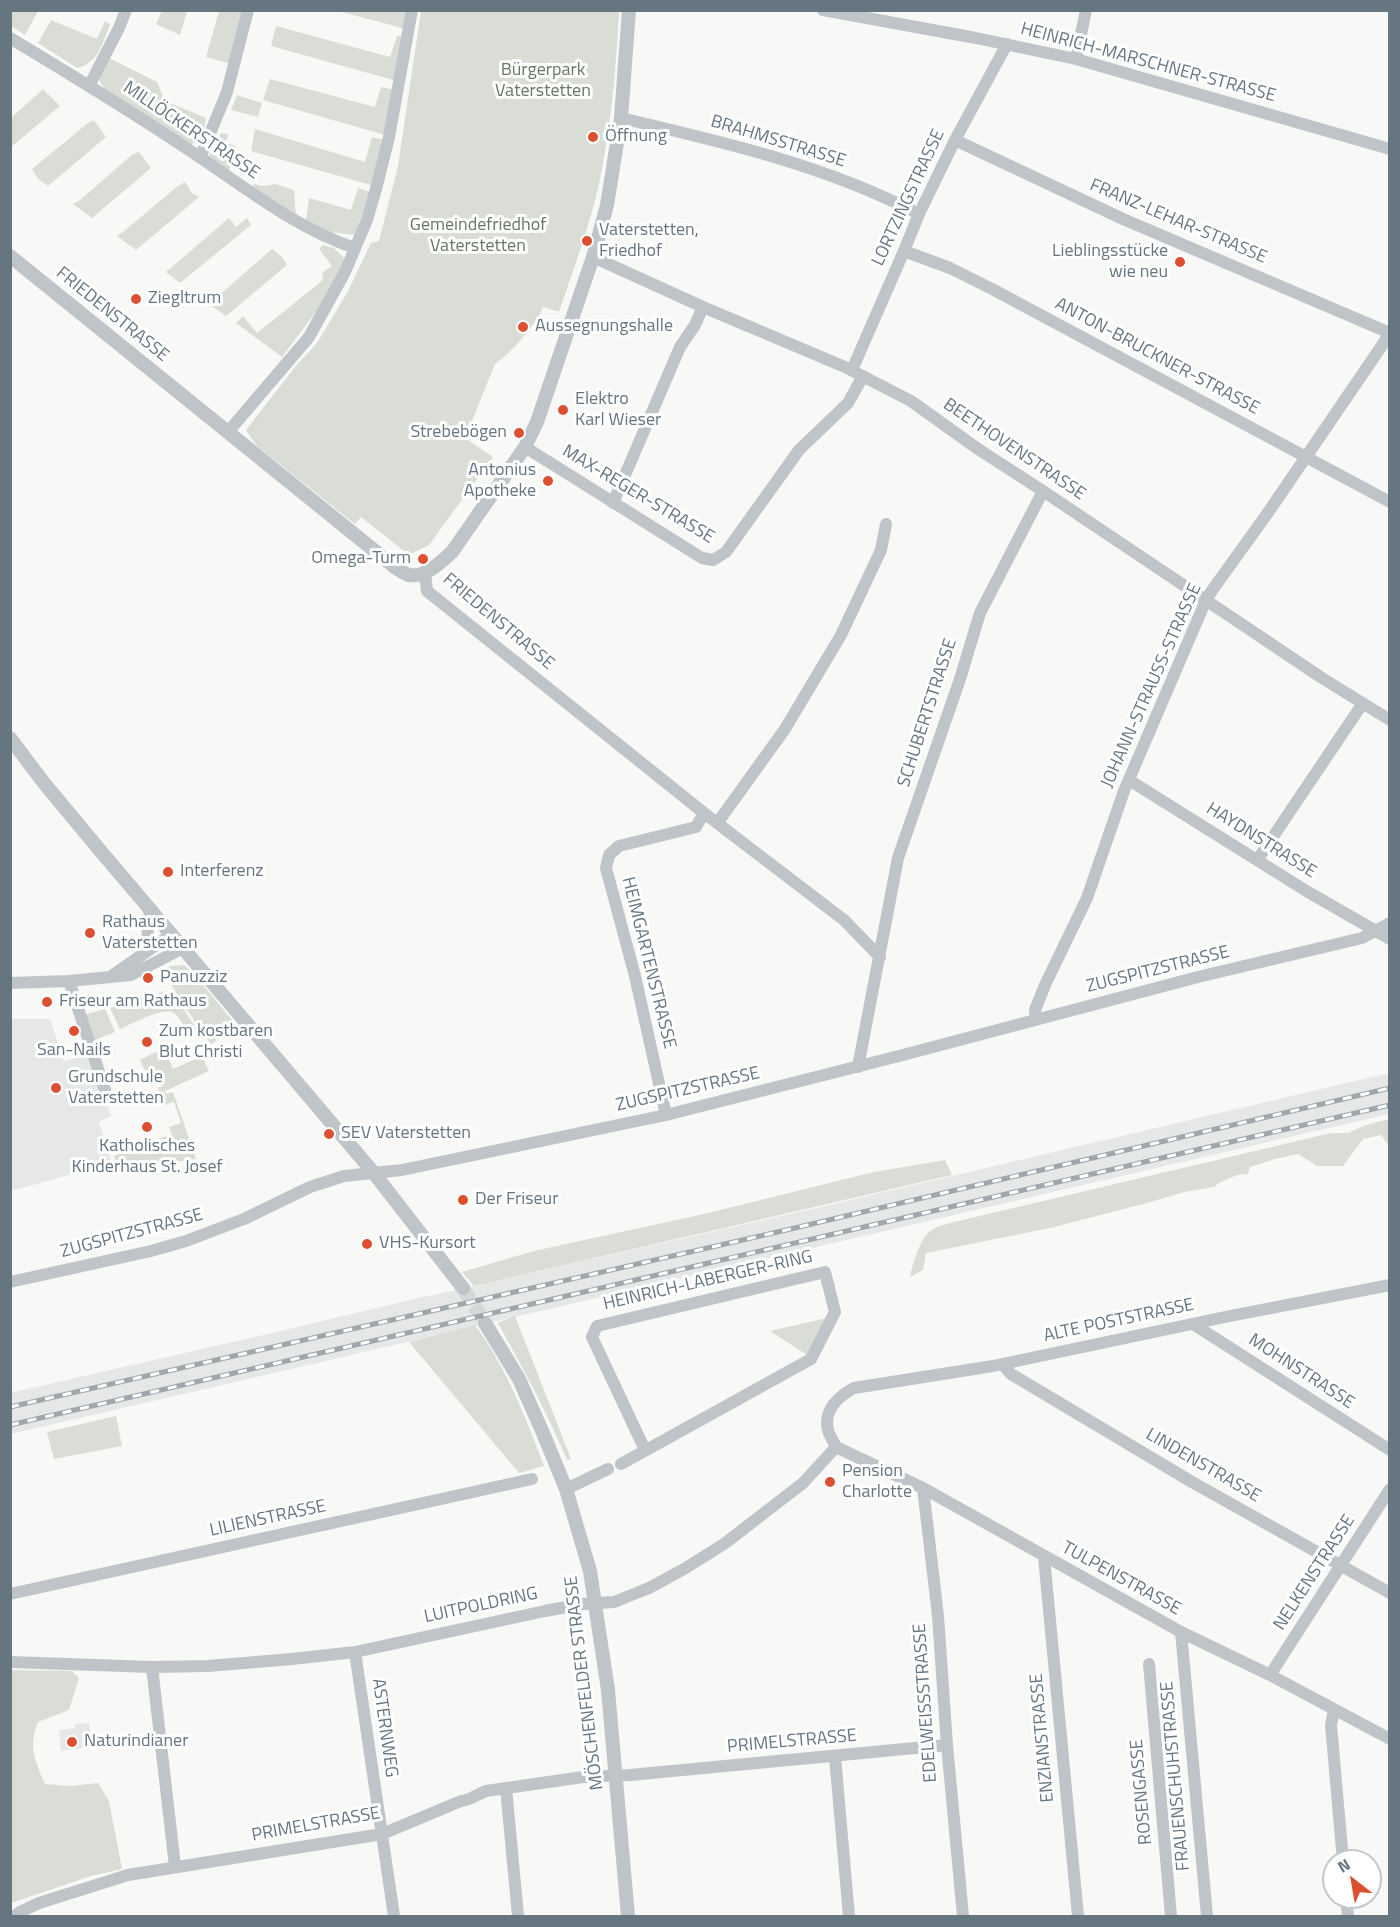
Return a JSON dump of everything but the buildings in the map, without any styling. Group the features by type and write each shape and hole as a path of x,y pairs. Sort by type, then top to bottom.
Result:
{"street":[{"path":"89,86 126,10"},
{"path":"200,158 227,92 248,10"},
{"path":"228,432 309,337 345,272 367,220 389,137 412,10"},
{"path":"425,572 436,567 452,552 525,447 537,422 593,257 609,197 621,118 630,10"},
{"name":"HEINRICH-MARSCHNER-STRASSE","path":"823,10 1076,59 1389,149"},
{"path":"1076,59 1086,10"},
{"name":"MILLÖCKERSTRASSE","path":"10,38 89,86 276,210 326,237 355,248"},
{"name":"LORTZINGSTRASSE","path":"857,373 918,214 1007,44"},
{"name":"BRAHMSSTRASSE","path":"621,118 743,147 839,178 918,214"},
{"name":"FRANZ-LEHAR-STRASSE","path":"955,140 1123,219 1389,332"},
{"name":"ANTON-BRUCKNER-STRASSE","path":"904,251 950,268 994,290 1389,501"},
{"name":"FRIEDENSTRASSE","path":"10,255 396,568 409,575 425,572 427,591 704,813 844,920 880,957"},
{"name":"BEETHOVENSTRASSE","path":"593,257 857,373 912,401 978,449 1322,678 1389,720"},
{"path":"613,503 680,347 703,307"},
{"name":"JOHANN-STRAUSS-STRASSE","path":"1036,1020 1035,1011 1045,985 1088,898 1115,813 1206,600 1267,514 1389,332"},
{"name":"MAX-REGER-STRASSE","path":"525,447 702,558 713,560 726,552 800,450 848,403 857,373"},
{"name":"SCHUBERTSTRASSE","path":"880,957 898,858 980,614 1043,491"},
{"path":"718,822 785,729 841,636 881,550 886,525"},
{"path":"1258,859 1363,703"},
{"path":"10,738 44,783 150,910 373,1172 463,1288"},
{"name":"HAYDNSTRASSE","path":"1129,780 1375,932"},
{"name":"HEIMGARTENSTRASSE","path":"666,1115 635,976 606,868 609,855 619,846 696,827 704,813"},
{"path":"146,951 150,910"},
{"name":"ZUGSPITZSTRASSE","path":"10,1282 186,1241 243,1219 310,1187 344,1176 402,1170 666,1115 1198,977 1362,938 1389,924"},
{"path":"1375,932 1389,939"},
{"path":"109,977 172,934"},
{"path":"10,983 69,981 131,975 183,948"},
{"path":"858,1067 880,957"},
{"path":"69,981 105,1090"},
{"name":"HEINRICH-LABERGER-RING","path":"621,1464 811,1359 835,1312 825,1272 597,1326 592,1337 645,1450"},
{"name":"ALTE POSTSTRASSE","path":"836,1447 828,1430 828,1414 834,1402 854,1388 1002,1364 1389,1286"},
{"name":"MÖSCHENFELDER STRASSE","path":"486,1323 519,1379 566,1490 590,1571 608,1690 628,1917"},
{"name":"MOHNSTRASSE","path":"1193,1324 1389,1450"},
{"name":"LINDENSTRASSE","path":"1002,1364 1011,1374 1192,1482 1389,1593"},
{"name":"TULPENSTRASSE","path":"836,1447 923,1488 1181,1632 1270,1675 1389,1739"},
{"name":"LUITPOLDRING","path":"10,1662 152,1667 208,1666 355,1652 545,1611 614,1602 643,1591 724,1544 803,1483 836,1447"},
{"path":"566,1490 608,1469"},
{"name":"LILIENSTRASSE","path":"10,1594 532,1479"},
{"name":"EDELWEISSSTRASSE","path":"923,1488 938,1616 963,1917"},
{"name":"NELKENSTRASSE","path":"1270,1675 1389,1489"},
{"name":"ENZIANSTRASSE","path":"1044,1557 1078,1917"},
{"name":"FRAUENSCHUHSTRASSE","path":"1181,1632 1205,1916"},
{"name":"ASTERNWEG","path":"355,1652 394,1917"},
{"name":"ROSENGASSE","path":"1149,1664 1171,1917"},
{"path":"152,1667 175,1866"},
{"path":"1334,1710 1331,1725 1342,1849"},
{"name":"PRIMELSTRASSE","path":"15,1917 39,1903 128,1875 382,1834 461,1801 469,1800 476,1794 506,1788 583,1777 615,1776 947,1745"},
{"path":"835,1756 849,1917"},
{"path":"506,1788 518,1917"}],"shaded area":[{"name":"Grundschule Vaterstetten","path":"11,1019 50,1019 64,1061 90,1054 111,1116 99,1122 112,1163 11,1191"},
{"path":"1389,1073 1389,1114 11,1434 10,1393 816,1208"},
{"name":"Naturindianer","path":"89,1723 91,1736 84,1737 85,1748 61,1751 59,1730 75,1728 75,1724"}],"green space":[{"path":"11,10 38,11 25,35 11,26"},
{"path":"162,11 187,11 180,35 156,24"},
{"path":"219,11 244,11 231,64 206,57"},
{"path":"338,11 409,11 406,29"},
{"name":"Gemeindefriedhof Vaterstetten","path":"421,11 619,11 612,98 599,184 586,233 559,312 543,307 523,338 495,364 465,438 493,457 429,545 409,555 361,517 355,524 257,446 246,430 295,367 317,343 347,293 371,243 379,241 398,166"},
{"path":"51,20 97,39 105,21 110,25 95,57 77,68 38,43"},
{"path":"276,26 390,57 397,36 404,36 397,81 271,46"},
{"path":"107,57 157,82 165,101 206,118 203,137 189,146 105,91 99,80"},
{"path":"270,79 375,107 381,87 395,90 385,135 263,100"},
{"path":"43,89 60,106 11,147 11,118"},
{"path":"237,95 262,103 258,117 231,110"},
{"path":"94,120 106,137 48,186 37,178 32,169"},
{"path":"255,129 365,162 372,137 384,140 371,185 251,151"},
{"path":"221,133 228,134 226,143 236,146 229,171 209,156"},
{"path":"139,152 151,168 92,218 73,204 133,154"},
{"path":"185,182 192,193 199,197 136,250 117,236 178,186"},
{"path":"253,184 263,186 275,184 294,190 296,218 252,191"},
{"path":"358,188 370,192 355,235 330,232 306,222 309,198 351,210"},
{"path":"229,218 236,227 247,218 251,225 180,283 166,272"},
{"path":"323,245 334,248 345,259 327,297 282,357 236,323 243,316 257,333 323,280 322,273 332,266 319,249"},
{"path":"272,249 283,258 287,265 226,316 209,304"},
{"path":"184,965 237,1026 226,1034 223,1031 215,1037 217,1040 211,1044 161,969"},
{"path":"165,991 174,994 199,1033 189,1037 179,1018 169,1011 147,1017 120,1029 110,1008"},
{"path":"105,1009 115,1032 93,1041 84,1015"},
{"path":"164,1048 173,1069 202,1056 209,1071 165,1091 166,1094 173,1092 196,1159 119,1170 114,1156 172,1134 169,1127 181,1123 174,1102 161,1106 160,1103 154,1105 152,1099 161,1096 158,1088 163,1086 161,1082 156,1083 153,1075 148,1077 140,1060"},
{"path":"1389,1119 1389,1146 1381,1135 1363,1139 1343,1166 1317,1166 1298,1154 1275,1159 1250,1167 1248,1174 1237,1175 1214,1187 1184,1192 1050,1228 926,1253 923,1270 910,1277 916,1255 926,1235 945,1224 1331,1133 1348,1133"},
{"path":"945,1160 952,1175 474,1286 462,1272 534,1251 704,1214 874,1172"},
{"path":"515,1316 571,1459 567,1460 498,1323"},
{"path":"827,1318 807,1355 770,1331"},
{"path":"475,1325 506,1375 544,1466 519,1473 409,1342"},
{"path":"116,1416 122,1446 54,1459 47,1432"},
{"path":"11,1670 72,1671 79,1678 69,1710 38,1722 33,1739 34,1753 45,1784 71,1786 98,1783 109,1801 122,1869 91,1876 11,1903"}],"tunnel":[{"path":"463,1288 485,1323"}],"railway":[{"path":"10,1407 782,1231 1390,1088"},
{"path":"10,1425 1390,1105"}],"place":[{"name":"Öffnung","path":"593,137"},
{"name":"Vaterstetten, Friedhof","path":"587,241"},
{"name":"Lieblingsstücke wie neu","path":"1180,262"},
{"name":"Ziegltrum","path":"136,299"},
{"name":"Aussegnungshalle","path":"523,327"},
{"name":"Elektro Karl Wieser","path":"563,410"},
{"name":"Strebebögen","path":"519,433"},
{"name":"Antonius Apotheke","path":"548,481"},
{"name":"Omega-Turm","path":"423,559"},
{"name":"Interferenz","path":"168,872"},
{"name":"Rathaus Vaterstetten","path":"90,933"},
{"name":"Panuzziz","path":"148,978"},
{"name":"Friseur am Rathaus","path":"47,1002"},
{"name":"San-Nails","path":"74,1031"},
{"name":"Zum kostbaren Blut Christi","path":"147,1042"},
{"name":"Grundschule Vaterstetten","path":"56,1088"},
{"name":"Katholisches Kinderhaus St. Josef","path":"147,1127"},
{"name":"SEV Vaterstetten","path":"329,1134"},
{"name":"Der Friseur","path":"463,1200"},
{"name":"VHS-Kursort","path":"367,1244"},
{"name":"Pension Charlotte","path":"830,1482"},
{"name":"Naturindianer","path":"72,1742"}],"park label":[{"name":"Bürgerpark Vaterstetten","path":"543,82"}]}
